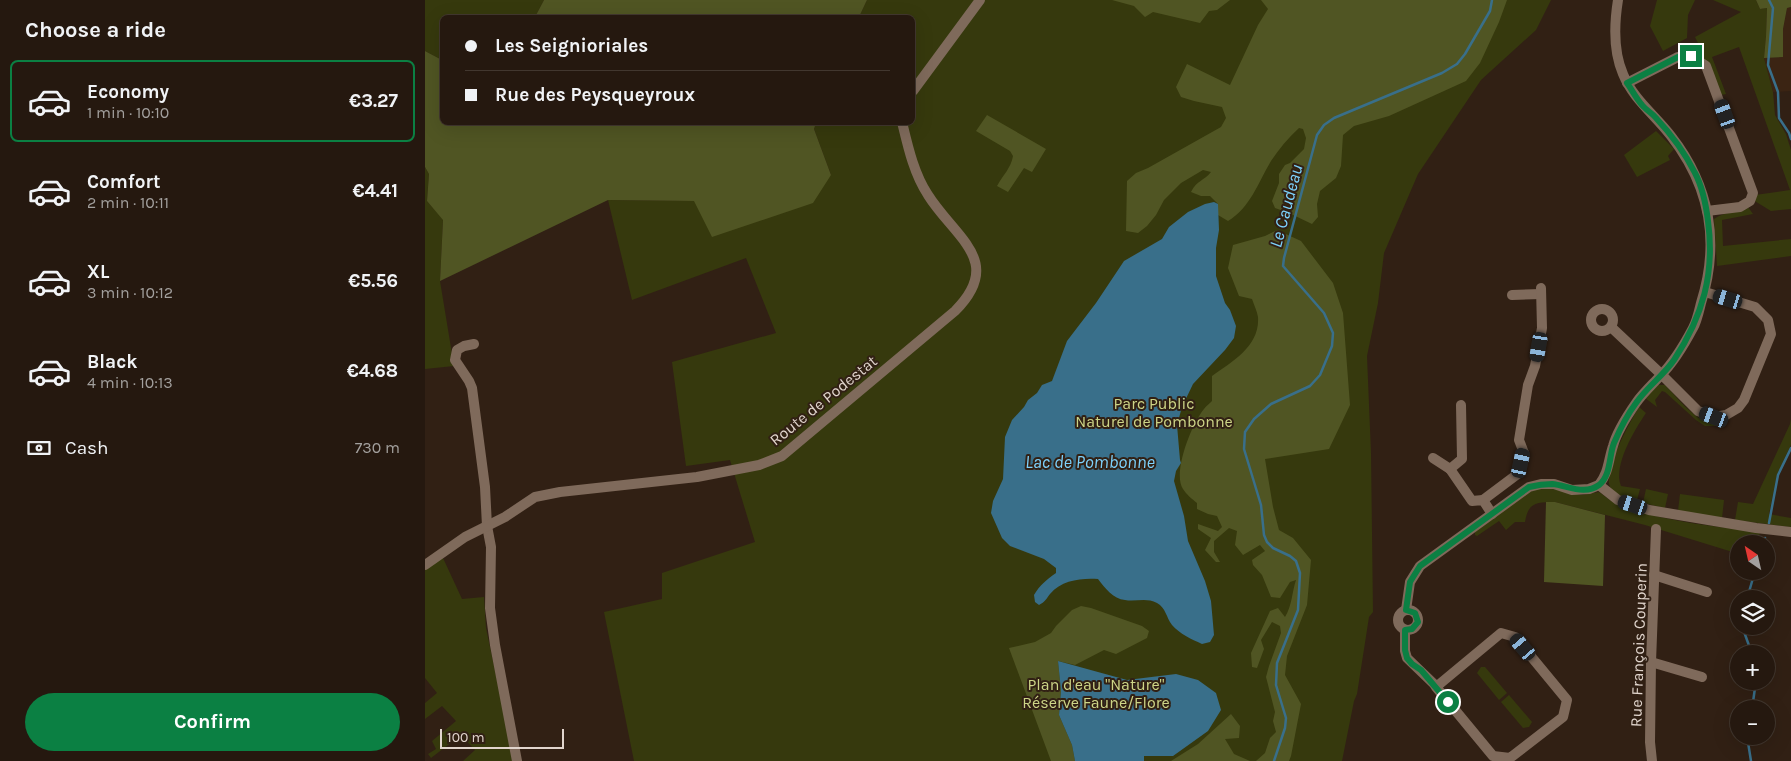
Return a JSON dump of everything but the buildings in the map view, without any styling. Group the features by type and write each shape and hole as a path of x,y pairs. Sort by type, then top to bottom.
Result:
{"street":[{"path":"915,88 980,0"},
{"path":"1406,610 1410,582 1420,566 1529,487 1541,484 1554,484 1572,490 1589,489 1599,485 1606,476 1613,445 1636,402 1673,362 1694,327 1711,267 1711,247 1703,192 1696,174 1684,155 1656,117 1642,105 1627,83 1619,64 1615,46 1615,21 1619,0"},
{"path":"1627,83 1678,57 1691,56 1706,66 1753,194 1750,201 1740,207 1707,211"},
{"name":"Route de Podestat","path":"425,565 465,537 505,517 535,497 560,492 697,477 759,466 781,456 955,311 972,290 977,274 975,260 969,248 928,195 919,178 903,125"},
{"path":"1433,458 1450,469 1472,501 1483,500 1519,473 1524,453 1519,440 1528,385 1535,366 1542,328 1541,291 1512,295"},
{"path":"1611,327 1698,411 1714,417 1725,415 1738,408 1744,400 1771,334 1768,320 1755,308 1705,292"},
{"path":"474,344 457,350 455,360 472,388 491,547 490,608 495,645 517,761"},
{"path":"1450,469 1462,459 1461,405"},
{"path":"1599,485 1617,500 1649,510 1791,532"},
{"path":"1483,500 1492,514"},
{"name":"Rue François Couperin","path":"1652,761 1650,742 1651,662 1656,529"},
{"path":"1654,575 1707,592"},
{"path":"1406,610 1413,611 1418,619 1415,627 1405,630 1399,626 1397,620 1400,613 1406,610"},
{"path":"1405,630 1407,658 1436,687 1493,756 1510,758 1563,717 1567,700 1515,637 1501,633 1436,687"},
{"path":"1651,662 1702,677"}],"shaded area":[{"path":"1791,7 1791,91 1773,92 1764,58 1783,57 1783,29 1787,8"}],"green space":[{"path":"425,0 544,0 536,15 440,15 440,59 425,51"},
{"path":"544,0 867,0 860,15 536,15"},
{"path":"867,0 1551,0 1536,30 1481,80 1418,174 1384,253 1378,303 1367,356 1371,453 1373,612 1369,617 1357,694 1342,761 634,761 604,612 662,599 662,573 755,542 730,460 686,466 672,362 776,333 746,258 632,300 608,200 695,201 831,175 814,129 815,125 915,125 915,15 860,15"},
{"path":"1112,0 1230,0 1217,10 1209,11 1200,23 1153,12 1145,17 1134,6"},
{"path":"1261,0 1507,0 1480,63 1466,81 1389,116 1354,126 1343,135 1341,166 1336,178 1320,191 1317,204 1318,217 1312,224 1275,208 1272,201 1279,183 1279,174 1285,165 1290,163 1304,149 1306,138 1303,129 1299,128 1271,161 1248,202 1236,216 1228,221 1218,215 1218,204 1210,196 1201,196 1191,192 1211,172 1203,170 1181,183 1164,200 1156,215 1147,226 1138,233 1126,231 1127,181 1136,173 1221,127 1226,118 1222,107 1181,97 1176,87 1187,64 1230,85 1258,25 1268,9"},
{"path":"1657,0 1695,0 1688,15 1687,38 1663,51 1650,26"},
{"path":"1713,0 1756,0 1760,9 1767,8 1764,58 1773,92 1775,115 1786,134 1791,150 1791,209 1771,211 1753,200 1755,195 1790,190 1739,47 1712,57 1726,94 1721,95 1710,64 1695,54 1699,45 1695,37 1741,12"},
{"path":"1756,0 1791,0 1791,7 1787,8 1783,29 1783,57 1764,58 1767,8 1760,9"},
{"path":"425,51 440,59 440,125 815,125 814,129 831,175 813,203 712,237 694,201 608,200 440,281 443,220 427,201 429,174 425,167"},
{"path":"987,115 1046,149 1032,172 1024,168 1008,192 997,186 1009,168 1013,156 1010,151 976,131"},
{"path":"1656,131 1674,149 1668,156 1670,160 1637,177 1624,155"},
{"path":"425,167 429,174 427,201 443,219 440,281 454,366 425,369"},
{"path":"1748,207 1753,214 1722,220 1723,246 1791,239 1791,256 1717,266 1714,219"},
{"path":"1277,230 1301,241 1333,283 1343,313 1350,405 1329,449 1265,459 1279,530 1293,538 1311,560 1307,605 1287,656 1285,675 1301,704 1291,756 1289,761 1256,761 1265,753 1270,738 1276,732 1273,721 1275,712 1266,677 1281,633 1280,626 1272,622 1261,640 1264,649 1257,668 1252,667 1251,653 1270,611 1278,608 1285,617 1291,604 1296,580 1290,582 1280,598 1271,597 1262,575 1253,565 1252,560 1265,551 1260,545 1243,555 1235,545 1237,531 1229,528 1214,541 1214,552 1220,562 1216,562 1205,550 1211,538 1198,529 1198,524 1218,531 1222,527 1217,516 1197,509 1197,503 1183,489 1180,482 1180,472 1189,436 1199,416 1212,401 1212,376 1244,352 1255,336 1258,317 1252,299 1239,296 1228,268 1233,245 1265,236"},
{"path":"1657,385 1665,385 1697,417 1710,422 1720,421 1721,426 1705,426 1662,391 1655,400 1657,407 1645,398"},
{"path":"1639,407 1646,413 1626,448 1622,458 1619,478 1621,486 1640,489 1637,500 1625,498 1615,493 1610,487 1609,479 1610,469 1619,446"},
{"path":"1791,419 1791,445 1777,475 1769,514 1791,518 1791,527 1735,520 1738,502 1753,504"},
{"path":"1543,487 1582,495 1599,492 1615,503 1653,515 1688,523 1760,532 1759,535 1730,535 1730,551 1645,525 1549,502 1534,504 1528,510 1525,522 1515,522 1506,530 1499,521 1477,536 1475,535 1475,531 1529,492"},
{"path":"1646,489 1668,494 1665,508 1643,503"},
{"path":"1680,494 1724,500 1722,518 1678,511"},
{"path":"1546,502 1555,502 1605,515 1603,586 1544,582"},
{"path":"443,558 462,599 484,597 486,628 514,761 463,761 475,750 461,735 431,758 428,754 436,749 432,741 456,721 442,706 425,719 425,703 437,693 425,678 425,569"},
{"path":"1081,606 1142,626 1149,631 1147,638 1116,654 1104,650 1075,665 1058,661 1061,691 1059,715 1072,745 1075,761 1051,761 1009,648 1035,642 1051,633 1072,610"},
{"path":"1481,667 1485,667 1507,693 1499,700 1477,673"},
{"path":"1509,695 1532,722 1529,727 1523,728 1501,702"},
{"path":"1231,714 1240,726 1239,738 1225,739 1234,754 1250,761 1171,761 1198,744"}],"water":[{"name":"Lac de Pombonne","path":"1214,202 1218,204 1219,230 1216,248 1216,276 1225,303 1236,326 1234,338 1193,384 1182,407 1177,425 1181,463 1176,471 1174,481 1184,516 1188,541 1205,581 1211,601 1214,635 1210,642 1202,644 1175,628 1162,607 1157,603 1149,600 1117,598 1098,579 1085,579 1066,583 1055,589 1039,605 1035,602 1034,595 1056,573 1056,568 1044,559 1010,546 1002,538 991,513 993,501 1003,479 1005,437 1012,420 1042,385 1052,381 1067,341 1096,303 1124,261 1162,239 1169,227 1188,212"},
{"path":"1058,661 1127,680 1176,674 1198,680 1216,693 1221,710 1208,731 1173,756 1144,756 1144,761 1075,761 1072,745 1059,715 1061,691"}],"waterway":[{"name":"Le Caudeau","path":"1274,761 1285,728 1286,718 1276,685 1277,663 1298,610 1300,573 1296,561 1273,548 1267,542 1264,535 1261,505 1244,449 1245,432 1254,419 1271,404 1310,386 1320,375 1332,346 1333,333 1324,313 1283,266 1317,135 1324,125 1334,118 1442,73 1457,64 1465,54 1490,11 1492,0"},
{"path":"1769,0 1773,8 1768,65 1778,92 1779,118 1791,139"},
{"path":"1769,523 1778,475 1791,448"},
{"path":"1750,590 1752,580"},
{"path":"1745,635 1749,645"},
{"path":"1753,700 1755,690"},
{"path":"1748,745 1751,761"}],"route":[{"path":"1448,702 1421,670 1407,658 1405,650 1405,630 1412,629 1418,622 1415,613 1406,610 1410,582 1420,566 1529,487 1541,484 1554,484 1572,490 1589,489 1599,485 1606,476 1613,445 1636,402 1673,362 1694,327 1711,267 1711,247 1703,192 1696,174 1672,136 1656,117 1642,105 1627,83 1635,81 1678,57 1691,56"}],"park label":[{"name":"Parc Public Naturel de Pombonne","path":"1154,412"},
{"name":"Plan d'eau \"Nature\" Réserve Faune/Flore","path":"1096,693"}]}
